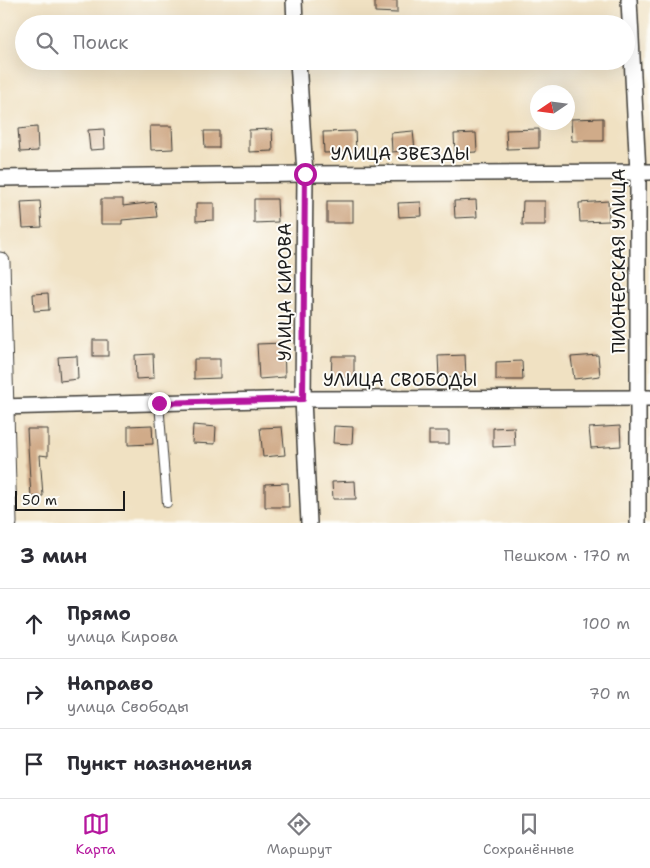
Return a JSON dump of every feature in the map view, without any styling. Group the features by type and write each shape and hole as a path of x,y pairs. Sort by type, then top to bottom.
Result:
{"street":[{"path":"294,0 295,15"},
{"name":"ПИОНЕРСКАЯ УЛИЦА","path":"629,0 630,15"},
{"name":"ПИОНЕРСКАЯ УЛИЦА","path":"635,69 644,172 644,398 638,523"},
{"name":"УЛИЦА КИРОВА","path":"299,70 305,174 303,399 309,523"},
{"name":"УЛИЦА ЗВЕЗДЫ","path":"0,178 644,172"},
{"path":"0,262 2,407 7,523"},
{"name":"УЛИЦА СВОБОДЫ","path":"2,407 303,399 644,398"}],"lane":[{"path":"159,403 167,504"}],"building":[{"path":"375,0 397,0 397,13 375,12"},
{"path":"603,118 603,141 572,141 572,130 575,130 575,119"},
{"path":"150,126 172,126 173,149 151,150"},
{"path":"37,127 38,151 20,152 18,129"},
{"path":"104,129 105,149 90,150 88,130"},
{"path":"272,129 273,151 249,152 249,130"},
{"path":"506,130 539,130 539,148 507,149"},
{"path":"204,131 219,131 219,148 205,148"},
{"path":"355,131 356,152 324,153 323,132"},
{"path":"413,131 415,150 392,152 391,133"},
{"path":"476,133 477,152 455,153 454,134"},
{"path":"101,199 123,199 123,206 155,202 157,217 122,220 122,224 101,224"},
{"path":"254,199 277,199 278,222 254,223"},
{"path":"476,200 477,217 455,218 454,201"},
{"path":"40,201 42,227 23,228 21,202"},
{"path":"327,201 353,201 353,223 327,223"},
{"path":"523,201 545,201 545,225 522,225"},
{"path":"608,201 609,221 580,222 579,203"},
{"path":"421,202 422,216 399,217 398,203"},
{"path":"196,203 214,203 214,220 196,221"},
{"path":"48,293 49,310 34,311 33,294"},
{"path":"93,340 108,340 108,356 93,356"},
{"path":"284,343 285,377 259,379 257,344"},
{"path":"153,354 154,378 136,379 135,355"},
{"path":"465,355 466,377 439,378 438,356"},
{"path":"598,355 600,376 574,379 571,357"},
{"path":"77,356 78,379 60,381 58,357"},
{"path":"332,356 354,356 354,378 331,378"},
{"path":"194,359 220,359 220,378 194,379"},
{"path":"522,361 523,380 496,380 496,362"},
{"path":"152,425 153,444 128,445 128,426"},
{"path":"193,425 216,427 215,444 192,443"},
{"path":"334,426 353,427 352,444 333,443"},
{"path":"620,426 621,446 591,448 589,428"},
{"path":"282,427 285,455 263,457 260,428"},
{"path":"514,427 515,446 493,447 493,428"},
{"path":"27,429 48,429 48,456 40,455 43,496 31,497"},
{"path":"429,431 449,431 449,444 429,444"},
{"path":"355,481 356,499 333,499 332,482"},
{"path":"288,483 289,507 265,507 265,484"}],"route":[{"path":"159,403 303,399 305,174"}]}
